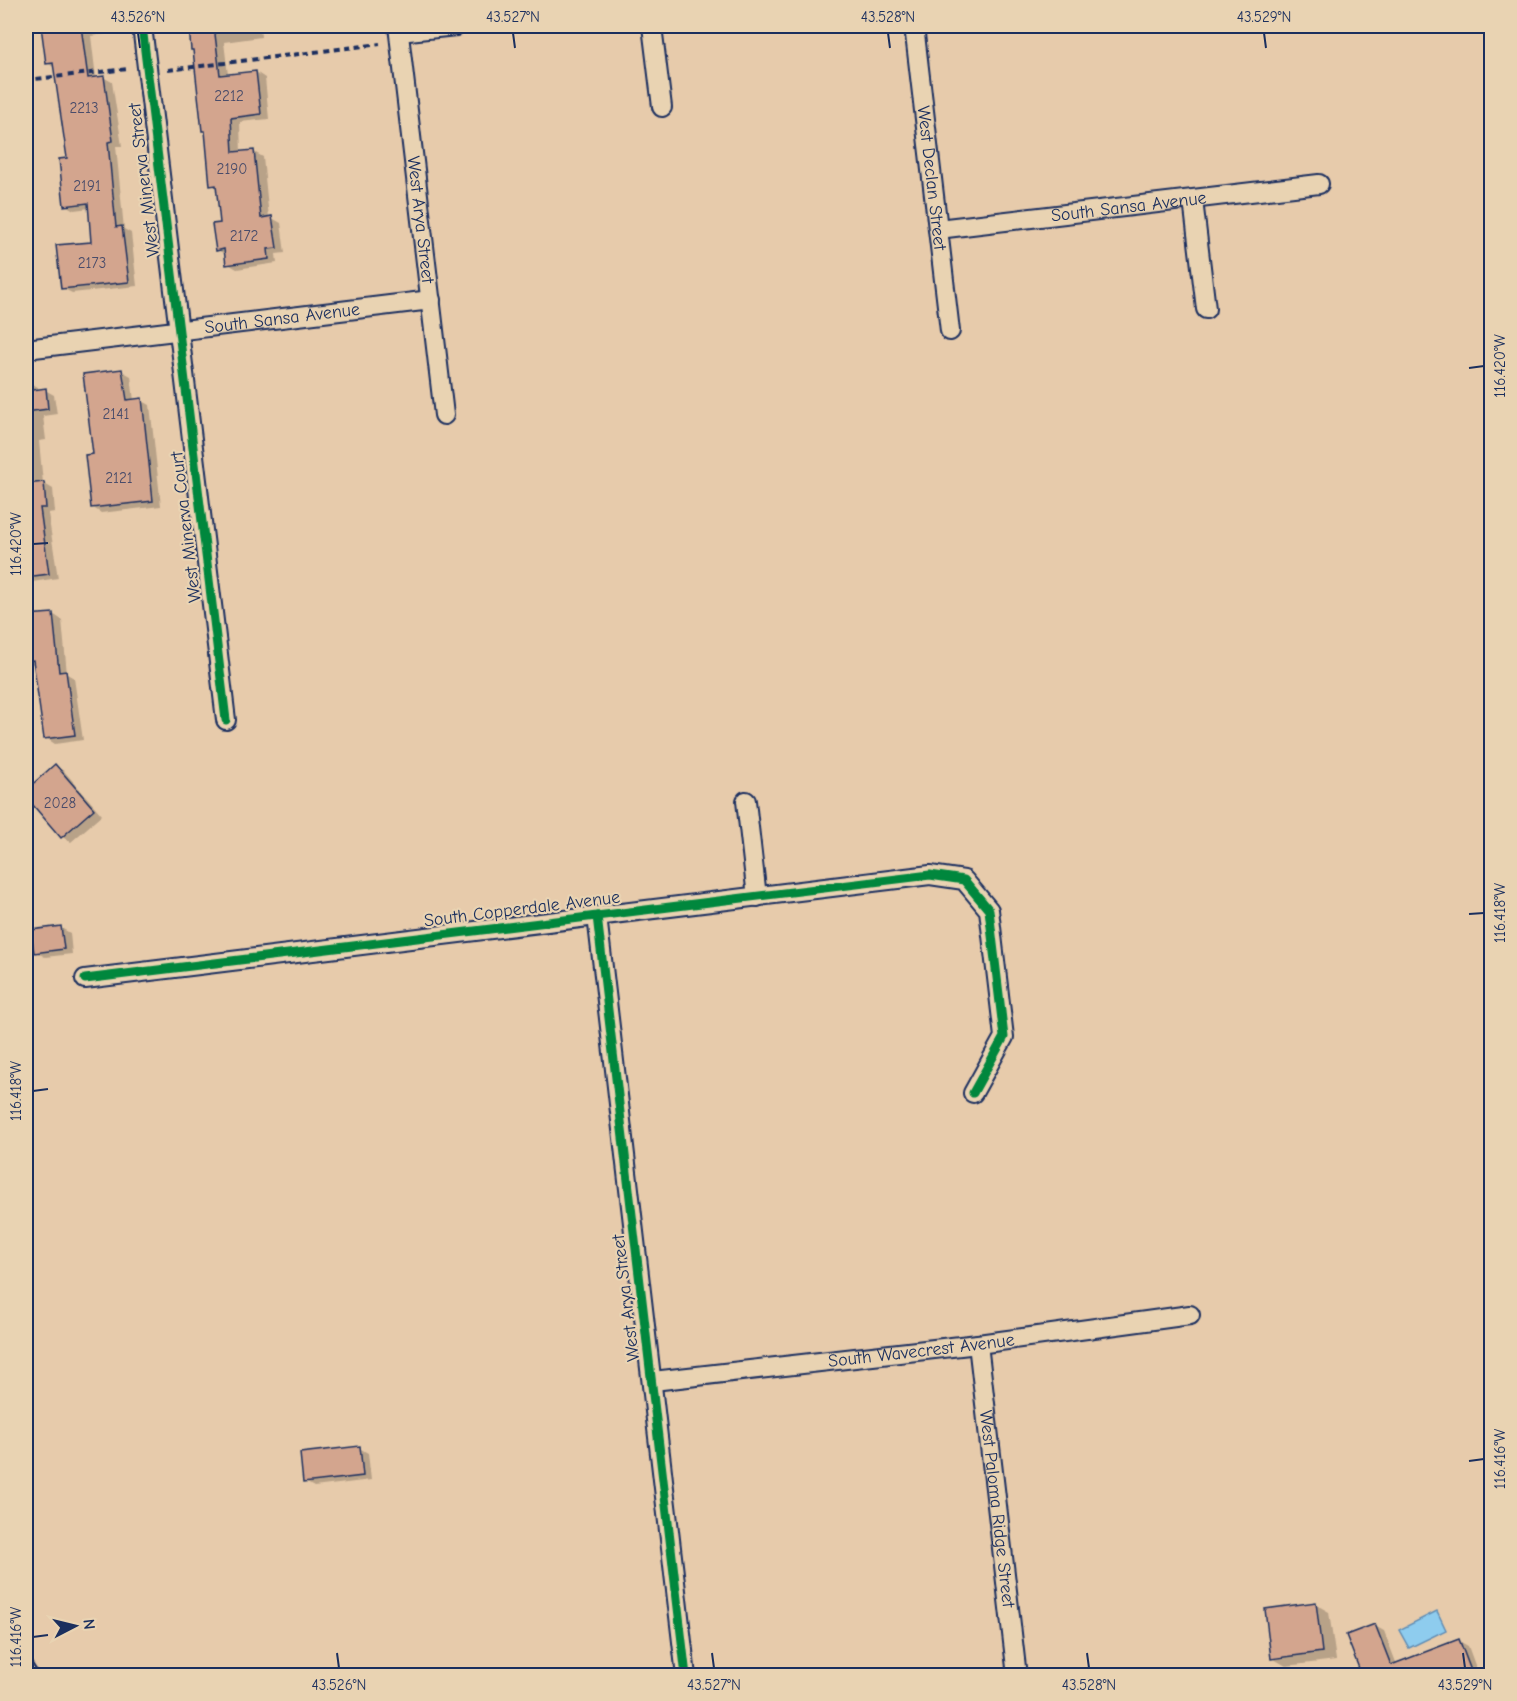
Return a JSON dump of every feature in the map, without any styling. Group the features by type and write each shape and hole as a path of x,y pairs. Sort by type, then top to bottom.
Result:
{"street":[{"name":"West Minerva Street","path":"142,26 179,330"},
{"path":"399,29 456,26"},
{"path":"652,26 662,107"},
{"name":"West Declan Street","path":"914,26 950,330"},
{"name":"West Arya Street","path":"399,29 444,415"},
{"name":"South Sansa Avenue","path":"938,229 1319,184"},
{"path":"1193,200 1206,309"},
{"name":"South Sansa Avenue","path":"26,349 431,300"},
{"name":"West Minerva Court","path":"179,330 226,720"},
{"path":"746,801 757,897"},
{"name":"South Copperdale Avenue","path":"85,979 930,875 964,880 989,910 1004,1037 973,1093"},
{"name":"West Arya Street","path":"597,916 686,1676"},
{"name":"South Wavecrest Avenue","path":"653,1381 978,1344 1190,1315"},
{"name":"West Paloma Ridge Street","path":"978,1344 1017,1676"}],"lane":[{"path":"26,1665 33,1676"}],"path":[{"path":"26,80 126,68 148,73 381,43"}],"water":[{"path":"1437,1611 1446,1630 1409,1648 1399,1630"}],"building":[{"path":"41,26 81,26 88,78 104,76 113,141 108,142 116,227 122,226 129,282 61,289 56,245 91,242 88,203 64,206 59,159 67,158 53,63 46,64"},
{"path":"189,26 214,26 220,75 256,71 261,114 231,118 233,152 254,150 261,218 272,216 277,248 268,249 269,259 226,265 224,249 216,251 212,224 220,223 216,185 210,186 205,131 202,131"},
{"path":"122,369 127,400 142,398 153,501 91,508 85,455 93,454 83,374"},
{"path":"46,388 48,409 26,412 26,391"},
{"path":"44,482 46,508 40,508 49,574 26,577 26,484"},
{"path":"53,613 59,672 66,671 75,735 44,739 33,660 26,661 26,615"},
{"path":"55,764 94,809 61,838 26,797 26,790"},
{"path":"61,926 64,949 34,953 31,930"},
{"path":"360,1446 363,1476 303,1483 300,1453"},
{"path":"1316,1602 1322,1652 1271,1659 1265,1609"},
{"path":"1375,1624 1391,1665 1459,1639 1473,1676 1362,1676 1346,1635"}],"cycle path":[{"path":"142,26 226,720"},
{"path":"85,979 930,875 964,880 989,910 1004,1037 973,1093"},
{"path":"597,916 686,1676"}]}
